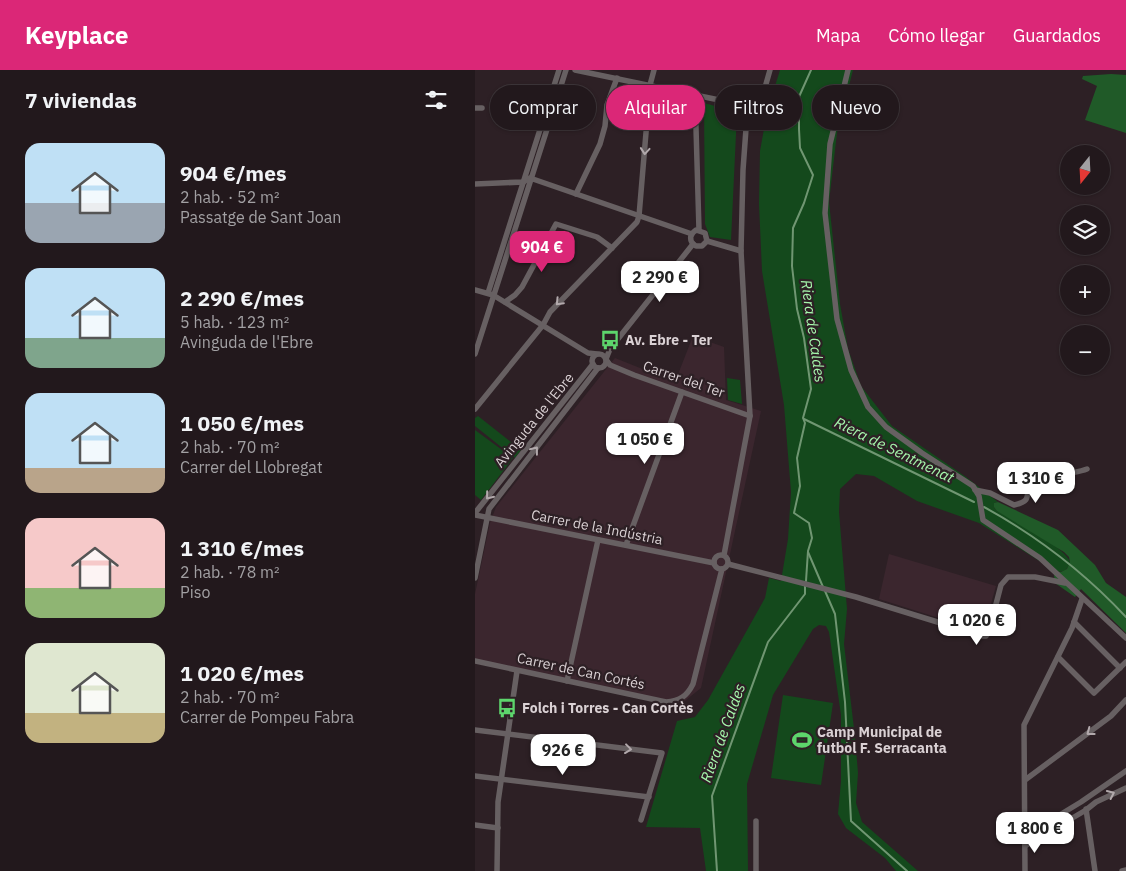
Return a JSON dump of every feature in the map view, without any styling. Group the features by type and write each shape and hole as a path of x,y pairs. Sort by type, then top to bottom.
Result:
{"street":[{"path":"475,354 523,182 559,70"},
{"path":"491,294 566,70"},
{"path":"575,70 650,85 654,70"},
{"path":"766,85 770,70"},
{"path":"848,70 830,144 825,213 837,319 851,370 868,407 886,427 922,454 973,486 979,496 983,520 1040,558 1126,638"},
{"path":"576,194 600,144 605,126 607,105 617,78"},
{"path":"475,409 543,324 549,312 637,222 646,130"},
{"path":"696,130 699,230"},
{"path":"724,555 750,416 741,252 743,170 746,130"},
{"path":"475,184 523,182 530,178 691,234 699,230"},
{"path":"505,302 522,287 556,224 597,238 612,248"},
{"path":"691,234 693,244 702,246 707,241 707,235 699,230"},
{"path":"707,241 741,252"},
{"name":"Avinguda de l'Ebre","path":"475,578 489,508 693,244"},
{"path":"475,290 491,294 604,361"},
{"path":"588,353 592,362 604,361"},
{"name":"Avinguda de l'Ebre","path":"475,514 592,362 594,356 604,361"},
{"name":"Carrer del Ter","path":"604,361 750,416"},
{"path":"627,545 683,392"},
{"path":"975,490 990,494 1013,505 1024,503 1028,498 1029,480 1039,474 1087,470"},
{"name":"Carrer de la Indústria","path":"475,514 487,518 714,563"},
{"path":"567,682 597,540"},
{"path":"724,555 716,557 714,563 716,567 722,569 728,564"},
{"path":"724,555 728,559 728,564"},
{"path":"728,564 856,597 983,636 986,636 989,631 1001,585 1008,577 1035,576 1067,584"},
{"name":"Carrer de Can Cortés","path":"475,661 666,702 681,699 689,693 693,684 722,569"},
{"path":"1025,871 1024,725 1058,657 1082,599"},
{"path":"1074,622 1120,668"},
{"path":"1058,657 1094,693 1126,662"},
{"path":"497,871 498,802 517,671"},
{"path":"1025,780 1111,716 1126,700"},
{"path":"475,730 661,753 641,820"},
{"path":"1025,836 1125,773"},
{"path":"475,776 649,797"},
{"path":"1025,846 1086,810 1096,802 1126,788"},
{"path":"1081,802 1086,810 1095,871"},
{"path":"756,821 756,871"},
{"path":"475,825 498,828"},
{"path":"1122,871 1126,870"}],"shaded area":[{"path":"693,336 724,347 726,400 761,411 701,688 681,704 475,659 475,594 490,523 496,507 615,358 675,382"},
{"path":"889,554 996,586 983,632 879,599"}],"green space":[{"path":"780,70 853,70 849,85 812,85 812,130 838,130 829,202 840,304 848,349 861,386 892,426 966,477 998,502 994,503 997,511 1049,542 1067,556 1070,562 1066,570 1057,572 979,523 917,501 874,476 856,474 840,489 839,512 847,609 844,644 858,773 856,803 862,822 918,871 896,871 885,858 846,828 838,814 841,781 841,715 829,632 826,626 819,625 813,629 773,695 747,784 748,871 706,871 700,828 646,827 677,721 695,717 708,700 765,598 769,578 781,581 788,539 791,492 784,405 762,271 759,204 760,151 764,130 802,130 802,85 775,85"},
{"path":"1126,75 1126,133 1085,120 1097,86 1082,79 1083,76"},
{"path":"705,103 715,106 715,130 736,130 731,240 710,237 705,224"},
{"path":"727,378 740,380 742,404 728,400"},
{"path":"478,416 521,450 515,458 475,426 475,418"},
{"path":"475,430 513,458 481,500 475,495"},
{"path":"998,502 1058,530 1095,565 1106,583 1126,597 1126,633 1081,589 1075,597 1055,583 1054,575 1067,569 1070,562 1069,557 1064,552 997,511 994,503"},
{"name":"Camp Municipal de futbol F. Serracanta","path":"783,695 833,703 821,785 771,778"}],"waterway":[{"name":"Riera de Caldes","path":"806,581 808,551 812,538 809,523 794,513 800,486 797,458 805,423 803,418 811,389 804,338 797,309 792,266 793,228 813,175 800,148 798,99 811,70"},
{"name":"Riera de Sentmenat","path":"804,419 974,502"},
{"name":"Riera de Sentmenat","path":"984,507 1023,530 1059,556 1094,585 1126,617"},
{"path":"808,552 823,587"},
{"name":"Riera de Caldes","path":"717,871 712,796 768,642 805,594 805,586"},
{"path":"825,591 835,614 845,702 851,821 907,871"}],"place":[{"name":"Av. Ebre - Ter","path":"610,340"},
{"name":"Folch i Torres - Can Cortès","path":"507,708"},
{"name":"Camp Municipal de futbol F. Serracanta","path":"802,740"}]}
